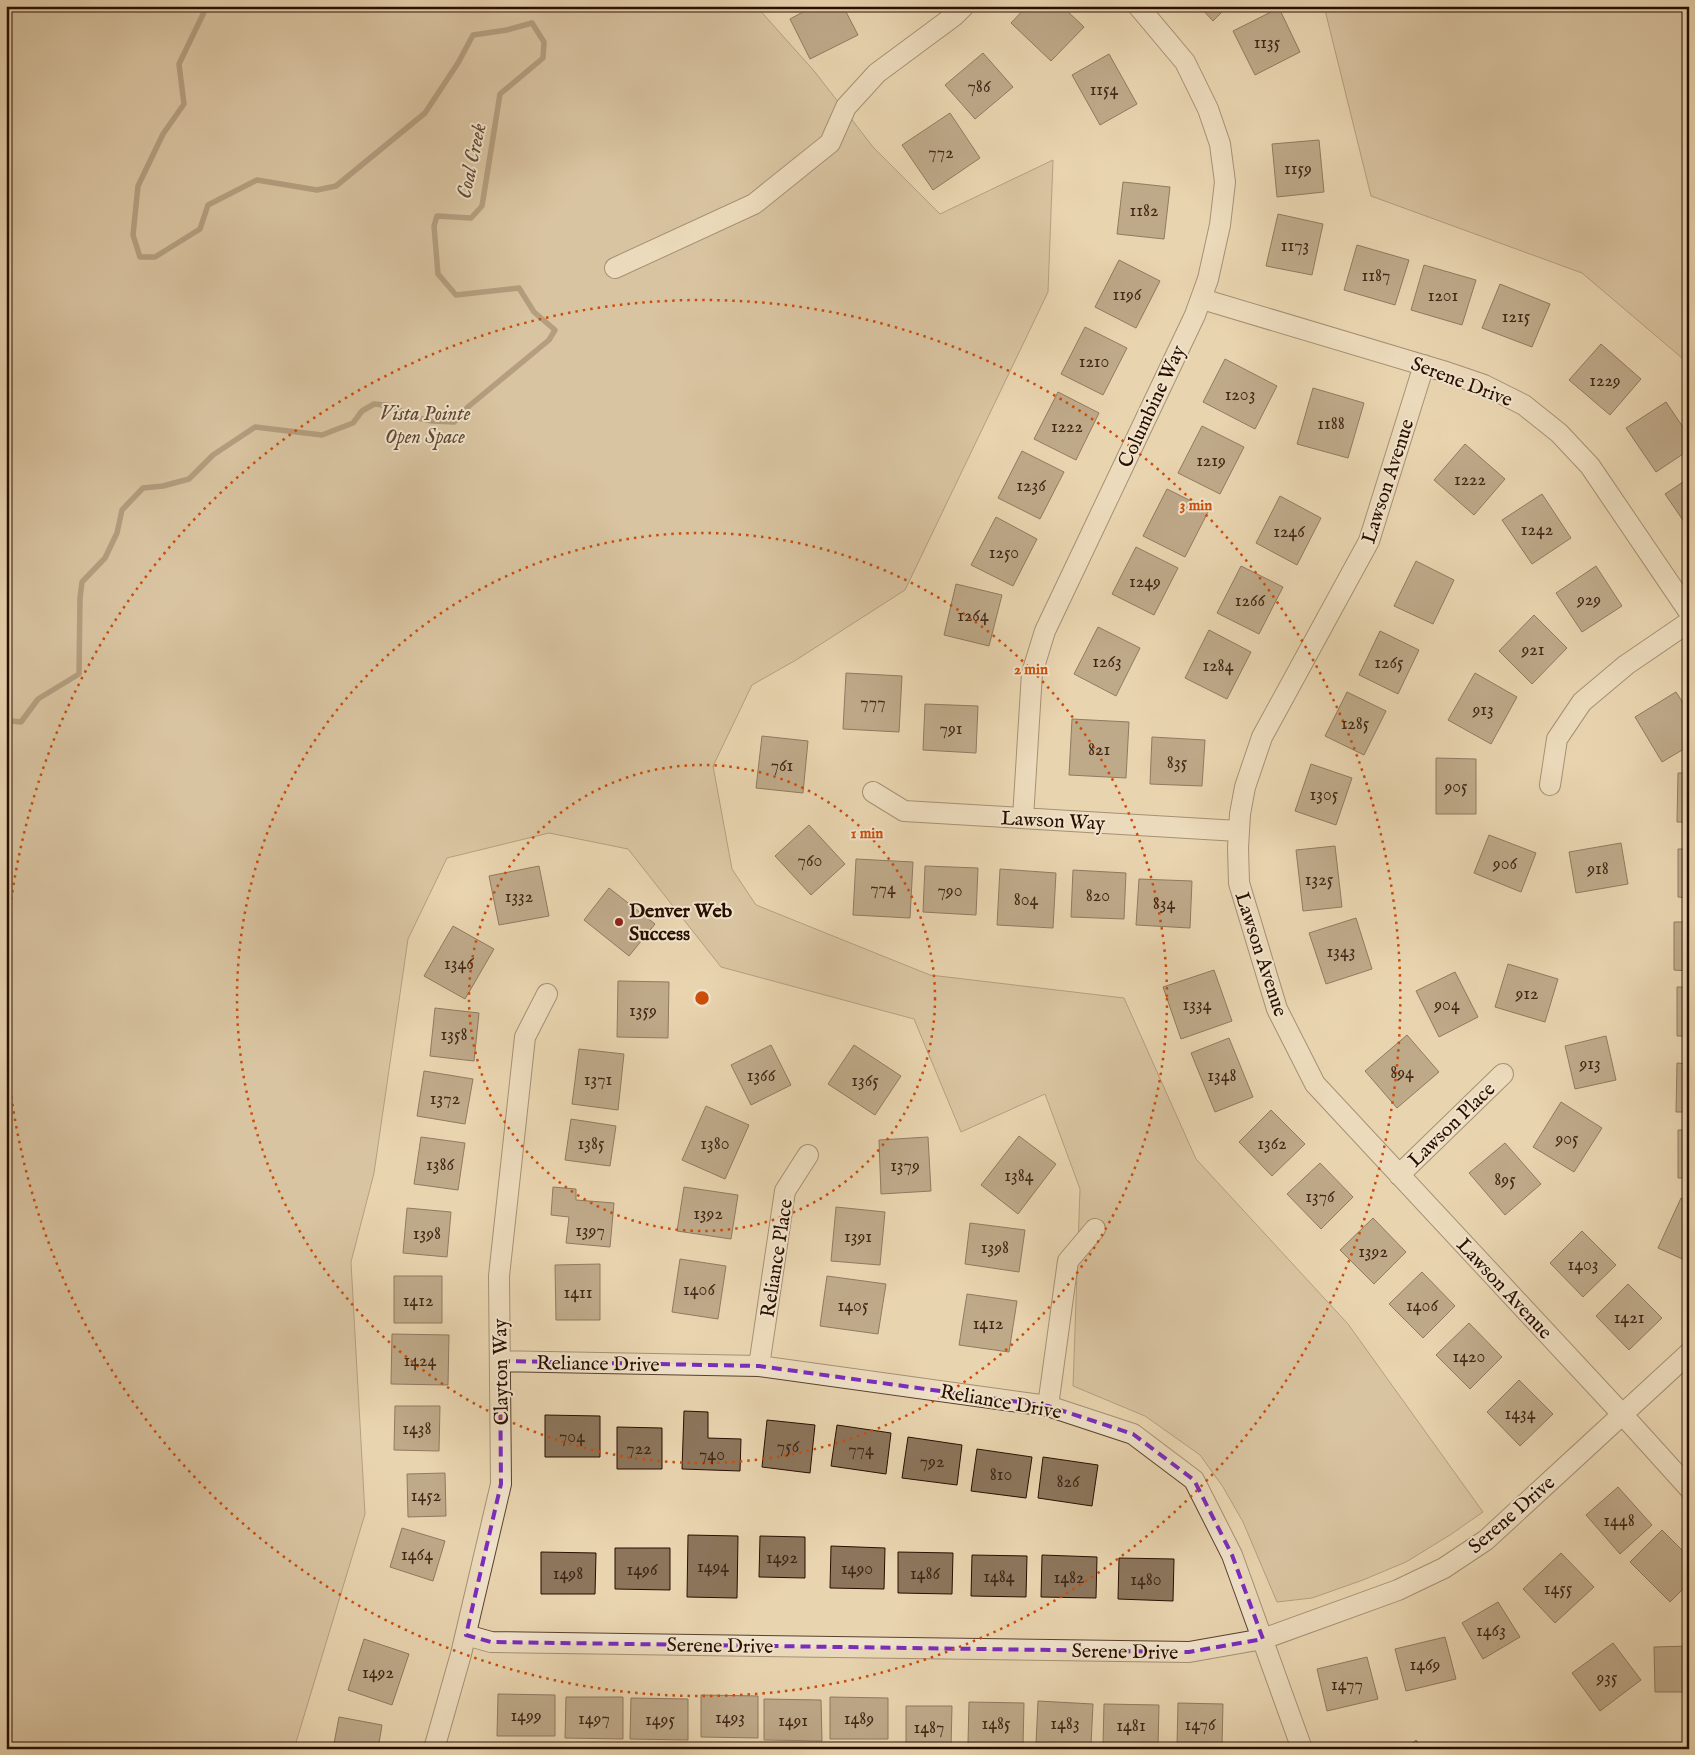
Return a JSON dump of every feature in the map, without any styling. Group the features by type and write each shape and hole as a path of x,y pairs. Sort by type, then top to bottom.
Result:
{"street":[{"path":"615,268 754,204 830,143 846,107 877,73 954,16 964,6"},
{"name":"Columbine Way","path":"1023,818 1032,673 1045,631 1202,298 1220,225 1225,182 1220,144 1208,109 1185,62 1138,6"},
{"name":"Serene Drive","path":"1202,298 1424,365 1484,385 1524,405 1559,433 1590,466 1689,612"},
{"name":"Lawson Avenue","path":"1424,365 1369,541 1262,737 1245,787 1238,831 1239,883 1277,1009 1315,1084 1689,1488"},
{"path":"1550,785 1557,739 1582,702 1626,665 1689,622"},
{"name":"Lawson Way","path":"873,792 904,811 1238,831"},
{"name":"Clayton Way","path":"434,1749 466,1635 501,1484 499,1276 525,1037 547,994"},
{"name":"Lawson Place","path":"1399,1175 1503,1074"},
{"name":"Reliance Place","path":"759,1366 785,1191 808,1155"},
{"path":"1048,1406 1068,1261 1095,1229"},
{"name":"Serene Drive","path":"466,1635 491,1642 1189,1652 1263,1639 1398,1590 1444,1568 1486,1540 1689,1353"},
{"name":"Reliance Drive","path":"500,1362 759,1366 1048,1406 1133,1434 1194,1480 1232,1555 1302,1749"}],"highlighted area":[{"path":"500,1361 759,1366 1048,1406 1133,1434 1194,1480 1232,1555 1263,1639 1189,1652 491,1642 466,1635 501,1484"}],"green space":[{"name":"Vista Pointe Open Space","path":"6,6 756,6 815,72 873,147 940,214 1053,160 1048,292 905,590 796,660 752,685 713,766 732,869 756,905 930,975 1124,998 1196,1159 1348,1324 1483,1512 1406,1562 1312,1598 1277,1602 1243,1522 1223,1487 1200,1455 1145,1416 1073,1386 1080,1189 1045,1094 961,1132 914,1019 721,967 628,849 549,833 447,858 408,939 374,1173 351,1262 365,1514 294,1749 6,1749"},
{"path":"1324,6 1689,6 1689,364 1582,273 1371,196"}],"building":[{"path":"814,6 843,6 858,35 810,59 790,19"},
{"path":"1027,6 1062,6 1084,27 1051,61 1011,23"},
{"path":"1199,6 1228,6 1213,21"},
{"path":"1279,8 1300,52 1255,75 1233,31"},
{"path":"983,53 1013,87 975,119 945,85"},
{"path":"1109,54 1137,104 1100,125 1072,75"},
{"path":"950,113 980,158 933,190 902,145"},
{"path":"1319,140 1324,192 1277,197 1272,144"},
{"path":"1123,182 1170,187 1164,239 1117,234"},
{"path":"1278,214 1323,224 1312,275 1266,266"},
{"path":"1357,245 1409,260 1395,305 1344,290"},
{"path":"1119,260 1160,281 1136,328 1095,307"},
{"path":"1424,265 1476,280 1462,325 1411,310"},
{"path":"1500,284 1550,304 1532,347 1482,328"},
{"path":"1085,327 1127,348 1103,395 1061,374"},
{"path":"1601,344 1641,379 1610,415 1569,380"},
{"path":"1225,359 1277,386 1255,429 1203,402"},
{"path":"1313,388 1364,403 1348,458 1297,444"},
{"path":"1058,392 1099,413 1076,460 1034,439"},
{"path":"1666,402 1689,436 1689,450 1656,472 1626,428"},
{"path":"1202,426 1244,447 1220,494 1178,473"},
{"path":"1465,444 1505,479 1474,515 1434,480"},
{"path":"1022,451 1064,472 1040,519 998,498"},
{"path":"1689,478 1689,529 1665,494"},
{"path":"1167,489 1209,510 1185,557 1143,536"},
{"path":"1542,494 1571,538 1532,564 1502,520"},
{"path":"1280,496 1321,518 1297,565 1256,543"},
{"path":"996,517 1037,539 1013,586 971,565"},
{"path":"1136,547 1178,568 1154,615 1112,594"},
{"path":"1416,561 1454,580 1433,624 1394,606"},
{"path":"1241,566 1283,587 1259,634 1217,613"},
{"path":"1596,566 1622,606 1582,632 1556,593"},
{"path":"956,584 1002,595 989,646 944,635"},
{"path":"1534,615 1567,648 1532,684 1499,651"},
{"path":"1098,627 1140,648 1116,696 1074,674"},
{"path":"1209,630 1251,652 1227,699 1185,678"},
{"path":"1380,631 1419,650 1398,694 1359,675"},
{"path":"846,673 902,676 899,732 843,729"},
{"path":"1475,673 1517,697 1491,744 1448,720"},
{"path":"1347,692 1386,711 1364,755 1325,736"},
{"path":"1676,692 1689,712 1689,746 1662,762 1635,717"},
{"path":"925,704 978,706 976,753 923,750"},
{"path":"1072,719 1129,722 1126,778 1069,775"},
{"path":"762,736 808,741 803,793 756,788"},
{"path":"1152,737 1205,740 1202,786 1150,784"},
{"path":"1436,758 1476,759 1476,814 1436,814"},
{"path":"1311,764 1352,778 1336,825 1295,811"},
{"path":"1678,773 1689,773 1689,822 1677,822"},
{"path":"809,825 845,864 811,895 775,856"},
{"path":"1489,835 1536,853 1521,892 1474,873"},
{"path":"1621,843 1628,884 1576,893 1569,852"},
{"path":"1335,846 1342,907 1303,911 1296,850"},
{"path":"1678,849 1689,849 1689,898 1678,897"},
{"path":"856,859 913,862 910,918 853,915"},
{"path":"539,866 549,916 499,925 489,876"},
{"path":"925,866 978,868 976,915 923,912"},
{"path":"1000,869 1056,873 1053,928 997,925"},
{"path":"1073,870 1126,873 1124,919 1071,917"},
{"path":"1139,879 1192,881 1190,928 1136,925"},
{"name":"Denver Web Success","path":"609,888 655,924 629,956 584,920"},
{"path":"1356,918 1372,969 1326,984 1309,933"},
{"path":"1674,922 1689,922 1689,971 1674,970"},
{"path":"453,926 494,949 465,999 424,976"},
{"path":"1508,964 1558,979 1545,1022 1495,1007"},
{"path":"1214,970 1232,1021 1181,1039 1163,987"},
{"path":"1455,972 1478,1017 1439,1037 1416,991"},
{"path":"618,981 669,982 668,1038 617,1037"},
{"path":"1677,987 1689,987 1689,1036 1677,1036"},
{"path":"435,1008 479,1013 474,1061 430,1056"},
{"path":"1407,1035 1439,1072 1397,1108 1365,1071"},
{"path":"1606,1036 1616,1080 1575,1089 1565,1046"},
{"path":"1229,1038 1253,1097 1215,1112 1191,1053"},
{"path":"771,1045 791,1085 751,1105 731,1065"},
{"path":"854,1045 901,1076 875,1115 828,1084"},
{"path":"579,1049 624,1054 618,1110 572,1104"},
{"path":"1677,1063 1689,1064 1689,1112 1676,1112"},
{"path":"424,1071 473,1079 465,1124 417,1116"},
{"path":"1561,1102 1602,1128 1574,1172 1533,1147"},
{"path":"706,1106 749,1125 725,1179 682,1160"},
{"path":"1271,1110 1305,1144 1272,1176 1239,1142"},
{"path":"571,1119 616,1126 610,1166 565,1160"},
{"path":"1678,1130 1689,1130 1689,1178 1678,1178"},
{"path":"1019,1136 1056,1164 1018,1214 981,1185"},
{"path":"421,1137 465,1143 458,1190 414,1184"},
{"path":"928,1137 931,1191 881,1194 879,1140"},
{"path":"1505,1143 1541,1184 1505,1215 1469,1173"},
{"path":"1320,1163 1353,1197 1321,1229 1287,1194"},
{"path":"553,1187 576,1189 576,1200 614,1203 610,1247 566,1243 569,1217 551,1215"},
{"path":"684,1187 738,1195 731,1239 677,1231"},
{"path":"1681,1198 1689,1201 1689,1262 1658,1248"},
{"path":"836,1207 885,1212 880,1265 831,1261"},
{"path":"407,1208 451,1212 447,1257 403,1253"},
{"path":"1373,1218 1406,1252 1374,1284 1340,1250"},
{"path":"970,1223 1025,1230 1019,1272 965,1264"},
{"path":"1582,1231 1616,1265 1583,1297 1550,1263"},
{"path":"680,1259 726,1266 718,1319 672,1312"},
{"path":"600,1264 600,1320 556,1320 555,1265"},
{"path":"1422,1272 1455,1306 1423,1338 1389,1304"},
{"path":"394,1276 442,1276 442,1323 394,1323"},
{"path":"827,1276 886,1284 878,1334 820,1326"},
{"path":"1628,1284 1662,1318 1629,1350 1596,1316"},
{"path":"967,1294 1017,1301 1009,1352 959,1345"},
{"path":"1469,1323 1502,1357 1470,1389 1436,1355"},
{"path":"392,1334 449,1335 448,1385 391,1384"},
{"path":"1519,1380 1553,1414 1520,1446 1487,1412"},
{"path":"395,1406 440,1406 439,1451 394,1450"},
{"path":"684,1411 708,1412 708,1438 741,1439 740,1471 682,1469"},
{"path":"545,1415 600,1416 600,1457 545,1457"},
{"path":"767,1420 815,1425 810,1473 762,1467"},
{"path":"837,1425 891,1433 886,1474 831,1466"},
{"path":"617,1427 662,1428 662,1469 617,1469"},
{"path":"908,1437 962,1445 957,1485 902,1478"},
{"path":"977,1449 1032,1457 1026,1498 971,1491"},
{"path":"1043,1457 1098,1465 1092,1506 1038,1498"},
{"path":"445,1473 446,1516 408,1517 407,1474"},
{"path":"1618,1487 1652,1525 1620,1554 1586,1515"},
{"path":"402,1528 445,1541 433,1581 390,1567"},
{"path":"1662,1530 1689,1557 1689,1583 1670,1602 1630,1562"},
{"path":"688,1535 738,1536 737,1598 687,1597"},
{"path":"760,1536 805,1537 805,1578 759,1577"},
{"path":"831,1546 885,1548 884,1589 830,1588"},
{"path":"615,1548 670,1548 670,1590 615,1589"},
{"path":"541,1552 596,1553 595,1594 541,1594"},
{"path":"898,1552 953,1553 952,1594 898,1593"},
{"path":"1561,1553 1594,1587 1555,1623 1523,1589"},
{"path":"972,1555 1027,1556 1026,1597 971,1596"},
{"path":"1042,1555 1097,1557 1096,1598 1041,1597"},
{"path":"1119,1558 1174,1559 1173,1601 1118,1599"},
{"path":"1498,1602 1520,1637 1483,1659 1462,1623"},
{"path":"1445,1637 1456,1679 1406,1691 1395,1649"},
{"path":"364,1639 409,1654 392,1705 348,1690"},
{"path":"1613,1643 1641,1680 1600,1711 1572,1673"},
{"path":"1689,1646 1689,1692 1655,1692 1654,1647"},
{"path":"1367,1657 1378,1699 1327,1711 1317,1669"},
{"path":"498,1694 555,1695 555,1736 497,1736"},
{"path":"701,1695 758,1696 758,1738 701,1737"},
{"path":"566,1697 623,1697 623,1739 565,1738"},
{"path":"830,1697 888,1698 888,1739 830,1739"},
{"path":"631,1698 688,1699 688,1740 630,1739"},
{"path":"764,1699 821,1700 822,1741 764,1740"},
{"path":"1038,1701 1093,1704 1091,1745 1036,1743"},
{"path":"969,1702 1024,1703 1023,1745 968,1743"},
{"path":"1178,1703 1223,1704 1222,1745 1177,1745"},
{"path":"1104,1704 1159,1705 1158,1746 1103,1745"},
{"path":"906,1706 952,1706 951,1748 906,1747"},
{"path":"339,1717 382,1725 378,1749 333,1749"},
{"path":"1416,1740 1423,1749 1406,1749"},
{"path":"1541,1745 1587,1745 1587,1749 1541,1749"}],"waterway":[{"name":"Coal Creek","path":"6,712 11,721 21,722 38,699 79,674 82,582 105,558 117,533 122,510 143,488 163,486 189,479 213,455 255,427 322,435 353,423 362,411 374,404 394,406 408,416 432,421 454,422 469,406 549,340 555,330 534,312 519,288 456,295 438,274 434,226 437,216 471,218 482,206 500,94 543,58 544,42 532,23 507,30 473,35 458,63 425,113 336,186 317,190 257,180 208,205 200,229 155,257 140,257 133,235 138,186 163,134 184,104 179,64 207,6"}],"place":[{"name":"Denver Web Success","path":"619,922"}]}
